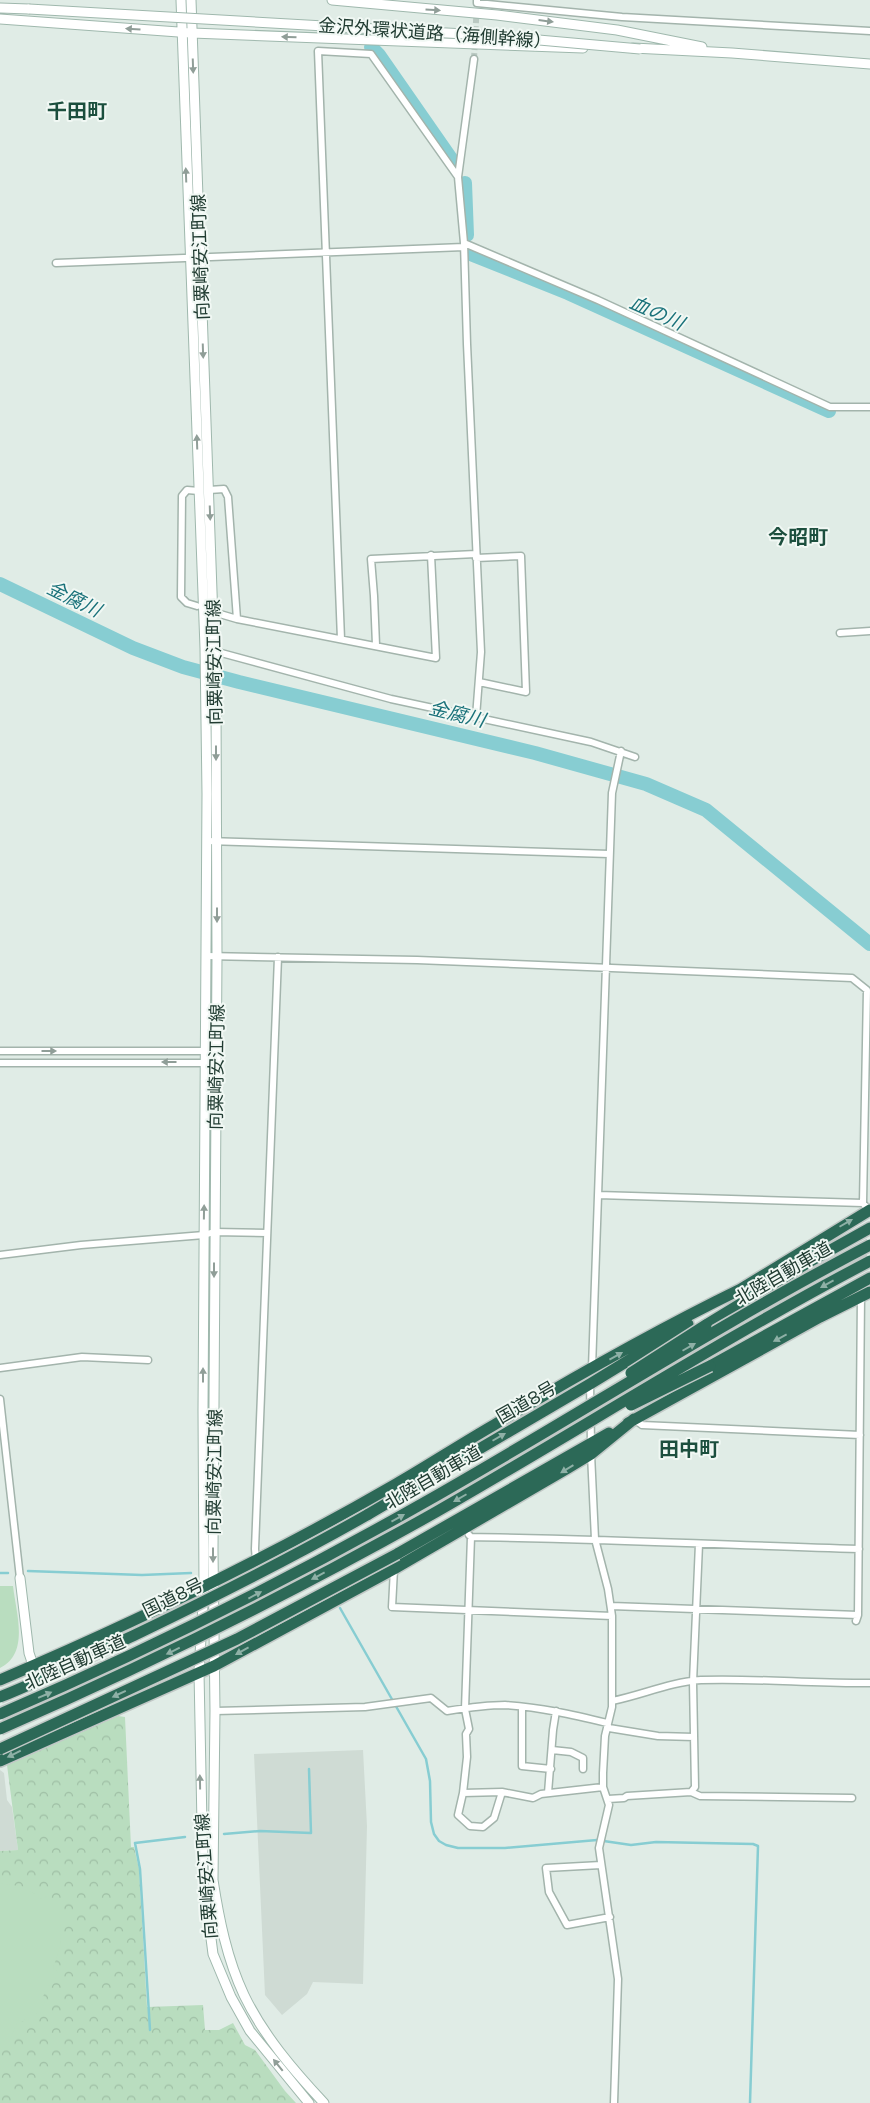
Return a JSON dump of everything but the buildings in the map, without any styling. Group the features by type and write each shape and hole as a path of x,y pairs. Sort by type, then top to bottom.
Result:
{"highway":[{"name":"国道8号","path":"0,1697 38,1682 194,1607 325,1539 590,1384 867,1208"},
{"path":"517,1449 681,1341 809,1262 870,1228"},
{"name":"北陸自動車道","path":"0,1714 153,1646 249,1598 420,1505 766,1302 870,1245"},
{"name":"北陸自動車道","path":"0,1729 159,1658 255,1610 487,1482 781,1310 870,1261"},
{"path":"487,1482 522,1466 601,1420 710,1366 870,1278"},
{"path":"0,1680 174,1602 256,1561 396,1484 495,1424 741,1289"},
{"path":"0,1761 214,1666 394,1569 467,1533 634,1419 866,1294"},
{"path":"0,1749 237,1639 591,1448"}],"main road":[{"name":"向粟崎安江町線","path":"181,0 217,956 209,1584 199,1672 202,1851 208,1926 213,1954 221,1975 250,2031 309,2103"},
{"name":"向粟崎安江町線","path":"191,0 210,490 216,704 206,956 204,1235 209,1584 215,1711 212,1848 216,1903 236,1975 260,2023 299,2076 324,2103"},
{"path":"332,0 497,15 617,30 732,53"},
{"name":"金沢外環状道路（海側幹線）","path":"0,8 482,35 640,49 732,53 870,64"},
{"path":"0,19 192,33 640,49"},
{"path":"20,1578 30,1653 34,1666"}],"street":[{"path":"477,0 477,3 622,17 870,31"},
{"path":"341,639 318,51 370,54 458,177"},
{"path":"474,59 458,177 464,245 481,652 476,717"},
{"path":"56,263 200,259 464,245 598,300 830,407 870,407"},
{"path":"210,490 224,489 228,496 237,619"},
{"path":"197,606 188,603 181,597 182,496 187,490 199,490"},
{"path":"220,614 237,619 436,658 432,556"},
{"path":"376,645 371,559 432,556 521,556 526,692 479,682"},
{"path":"840,633 870,631"},
{"path":"214,652 390,699 591,742 635,757"},
{"path":"592,1370 609,854 612,793 621,753"},
{"path":"212,842 609,854"},
{"path":"206,956 417,960 852,978 867,990 867,1208 598,1195"},
{"path":"256,1561 278,957"},
{"path":"0,1050 206,1051 216,1057"},
{"path":"0,1063 205,1063 216,1057"},
{"path":"0,1255 81,1245 204,1235 214,1232 267,1232"},
{"path":"611,1606 857,1618 860,1435 866,1294"},
{"path":"0,1368 82,1357 148,1360"},
{"path":"590,1384 595,1539 612,1616 612,1701 605,1736 603,1787 609,1806 600,1843 601,1865 618,1979 614,2103"},
{"path":"0,1399 20,1578"},
{"path":"634,1419 642,1425 860,1435"},
{"path":"502,1792 494,1818 483,1827 470,1826 458,1815 463,1793 467,1758 466,1734 469,1729 465,1709 469,1610 467,1533 699,1544 859,1549"},
{"path":"692,1792 695,1787 693,1682 699,1544"},
{"path":"394,1569 392,1606 561,1612 612,1616"},
{"path":"612,1701 665,1685 698,1680 870,1683"},
{"path":"215,1711 394,1704 431,1698 447,1711 504,1705 556,1711 607,1723 609,1728 658,1736 694,1738"},
{"path":"522,1707 522,1766 551,1769"},
{"path":"548,1793 556,1711"},
{"path":"552,1750 571,1752 583,1758 583,1769"},
{"path":"463,1793 502,1792 533,1798 541,1794 603,1787"},
{"path":"608,1799 692,1792 700,1796 852,1798"},
{"path":"601,1865 546,1868 549,1892 567,1925 610,1917"},
{"path":"250,2031 260,2023"}],"shaded area":[{"path":"363,1750 367,1826 363,1984 313,1982 307,1994 282,2015 265,1995 254,1754"},
{"path":"0,1770 4,1773 7,1800 12,1807 18,1850 0,1851"}],"green space":[{"path":"0,1586 13,1586 19,1632 15,1653 0,1668"},
{"path":"118,1716 125,1717 131,1847 134,1847 139,1869 147,2007 203,2005 205,2030 219,2030 233,2023 245,2045 255,2050 296,2103 0,2103 0,1851 18,1850 7,1765"},
{"path":"0,1883 25,1887 42,1899 49,1895 64,1920 60,1923 61,1943 53,1969 58,1972 52,1986 48,1985 42,1999 45,2001 40,2014 37,2013 34,2022 25,2019 24,2022 18,2020 11,2038 0,2051"}],"waterway":[{"name":"血の川","path":"371,47 379,55 452,160"},
{"name":"血の川","path":"465,183 467,235"},
{"name":"血の川","path":"468,253 568,293 829,411"},
{"name":"金腐川","path":"0,584 133,648 183,667 535,753 646,784 706,810 870,944"},
{"path":"28,1571 142,1575 191,1573"},
{"path":"0,1573 8,1573"},
{"path":"340,1608 426,1759 430,1781 431,1822 434,1834 439,1841 446,1845 458,1848 505,1848 597,1840 631,1845 656,1842 753,1844 758,1846 750,2103"},
{"path":"224,1834 260,1831 311,1833 309,1769"},
{"path":"150,2030 140,1869 135,1843 185,1837"}],"tunnel":[{"path":"474,59 477,3"}],"district":[{"name":"千田町","path":"77,111"},
{"name":"今昭町","path":"798,537"},
{"name":"田中町","path":"689,1449"}]}
